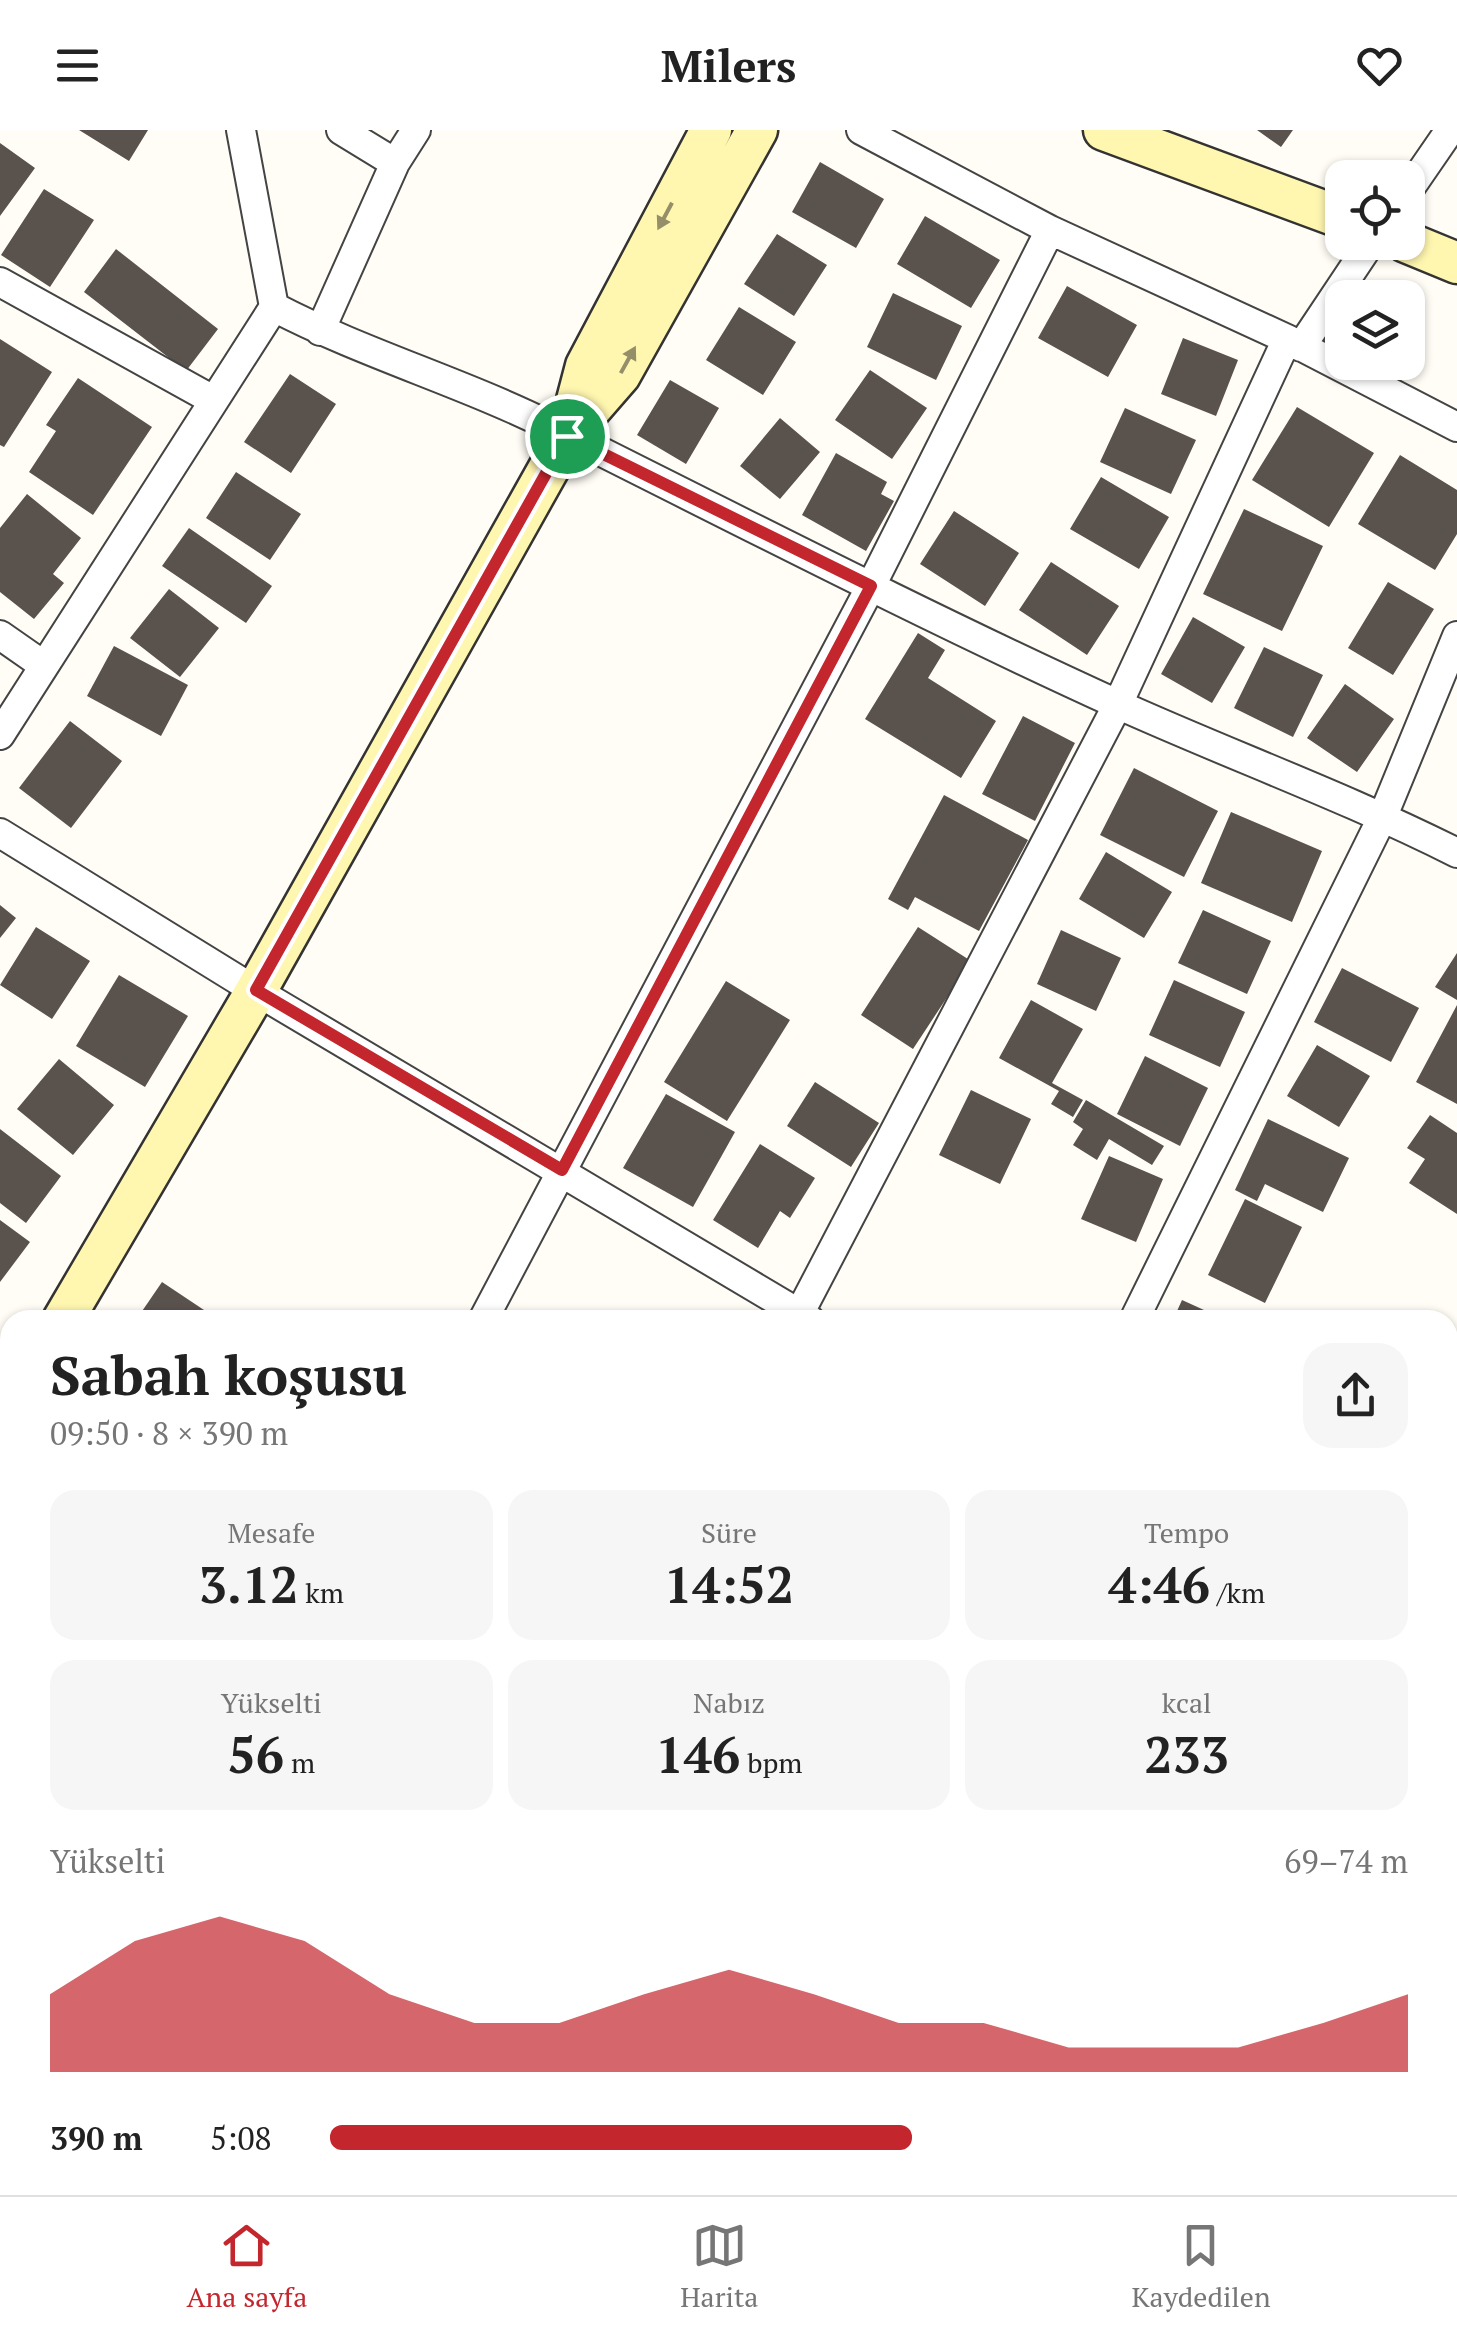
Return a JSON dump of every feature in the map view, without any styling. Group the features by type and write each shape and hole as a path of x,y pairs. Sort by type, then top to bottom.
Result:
{"street":[{"path":"0,734 274,307 241,130"},
{"path":"341,130 395,163"},
{"path":"320,331 395,163 416,130"},
{"path":"567,436 586,366 711,130"},
{"path":"69,1310 256,990 567,436 620,375 756,130"},
{"path":"861,130 1050,230 1294,343 1457,427"},
{"path":"1104,130 1325,212"},
{"path":"1425,166 1450,130"},
{"path":"488,1310 871,586 1050,230"},
{"path":"1425,250 1457,263"},
{"path":"806,1310 1118,704 1294,343 1358,260"},
{"path":"0,282 213,400"},
{"path":"274,307 320,331 567,436 1118,704 1383,816 1457,853"},
{"path":"0,635 43,664"},
{"path":"1139,1310 1383,816 1457,636"},
{"path":"0,833 789,1310"}],"building":[{"path":"79,130 148,130 129,161"},
{"path":"1257,130 1293,130 1281,147"},
{"path":"0,143 35,168 0,216"},
{"path":"820,162 884,199 856,248 792,212"},
{"path":"44,189 94,220 50,287 1,255"},
{"path":"925,216 1000,260 971,308 897,264"},
{"path":"777,234 827,265 794,316 744,284"},
{"path":"116,249 218,329 186,371 84,292"},
{"path":"1067,286 1137,325 1108,377 1038,338"},
{"path":"893,293 962,326 936,380 867,347"},
{"path":"739,307 796,342 763,395 706,360"},
{"path":"1183,338 1238,360 1216,416 1161,394"},
{"path":"0,339 52,372 4,447 0,445"},
{"path":"870,370 927,408 892,459 835,420"},
{"path":"290,374 336,404 291,473 244,442"},
{"path":"78,378 152,427 93,515 29,472 56,431 46,425"},
{"path":"670,380 719,408 686,464 637,435"},
{"path":"1297,407 1374,453 1329,527 1252,480"},
{"path":"1125,408 1196,440 1171,494 1100,462"},
{"path":"780,418 820,452 780,499 740,466"},
{"path":"836,453 887,482 881,494 894,501 866,551 802,515"},
{"path":"1400,455 1457,490 1457,534 1435,570 1358,524"},
{"path":"236,472 301,514 270,560 206,518"},
{"path":"1101,477 1169,517 1139,569 1070,529"},
{"path":"27,494 81,538 53,574 64,583 34,619 0,592 0,528"},
{"path":"1244,509 1323,546 1282,631 1203,594"},
{"path":"954,511 1019,553 985,606 920,564"},
{"path":"189,528 272,586 246,623 162,566"},
{"path":"1051,562 1119,606 1087,655 1019,610"},
{"path":"1388,582 1434,609 1393,675 1348,648"},
{"path":"169,589 219,628 180,677 130,638"},
{"path":"1193,617 1245,647 1212,703 1161,674"},
{"path":"918,633 945,650 928,678 996,721 961,778 865,719"},
{"path":"114,646 188,685 161,736 87,696"},
{"path":"1264,647 1323,675 1293,737 1234,708"},
{"path":"1345,684 1394,719 1357,772 1307,738"},
{"path":"1023,716 1075,743 1035,821 982,794"},
{"path":"70,721 122,761 71,828 19,788"},
{"path":"1134,768 1218,811 1184,877 1100,835"},
{"path":"944,795 1028,840 979,931 915,897 908,910 888,899"},
{"path":"1231,812 1322,851 1292,922 1201,883"},
{"path":"1106,852 1172,892 1144,938 1079,899"},
{"path":"0,905 16,918 0,938"},
{"path":"1203,910 1271,941 1247,994 1178,963"},
{"path":"36,927 90,961 52,1019 0,985"},
{"path":"918,927 971,961 913,1049 861,1015"},
{"path":"1061,930 1121,958 1096,1011 1037,984"},
{"path":"1457,953 1457,1000 1435,987"},
{"path":"1342,968 1419,1008 1391,1062 1314,1022"},
{"path":"119,975 188,1016 145,1087 76,1046"},
{"path":"1174,980 1245,1012 1220,1067 1149,1035"},
{"path":"726,981 790,1020 727,1121 664,1082"},
{"path":"1031,1000 1083,1029 1052,1083 1083,1100 1073,1117 1051,1104 1059,1091 999,1058"},
{"path":"1457,1005 1457,1104 1416,1082"},
{"path":"1317,1045 1370,1076 1339,1127 1287,1096"},
{"path":"1145,1056 1208,1088 1180,1146 1117,1114"},
{"path":"59,1059 114,1105 73,1155 17,1109"},
{"path":"815,1082 879,1123 851,1167 787,1126"},
{"path":"971,1090 1031,1119 1000,1184 939,1155"},
{"path":"666,1094 735,1132 693,1207 623,1168"},
{"path":"1086,1100 1164,1146 1152,1165 1109,1139 1097,1160 1073,1145 1083,1129 1073,1122"},
{"path":"1430,1115 1457,1133 1457,1214 1409,1183 1425,1159 1407,1148"},
{"path":"1268,1119 1349,1158 1323,1212 1265,1184 1257,1201 1235,1190"},
{"path":"0,1129 61,1176 26,1223 0,1203"},
{"path":"760,1144 815,1178 790,1218 780,1211 758,1248 713,1220"},
{"path":"1109,1156 1163,1179 1136,1242 1081,1219"},
{"path":"1245,1199 1302,1227 1265,1303 1208,1275"},
{"path":"0,1220 30,1242 0,1282"},
{"path":"162,1282 204,1310 143,1310"},
{"path":"1182,1300 1204,1310 1178,1310"}],"route":[{"path":"567,436 871,586 562,1170 256,990 567,436"}]}
